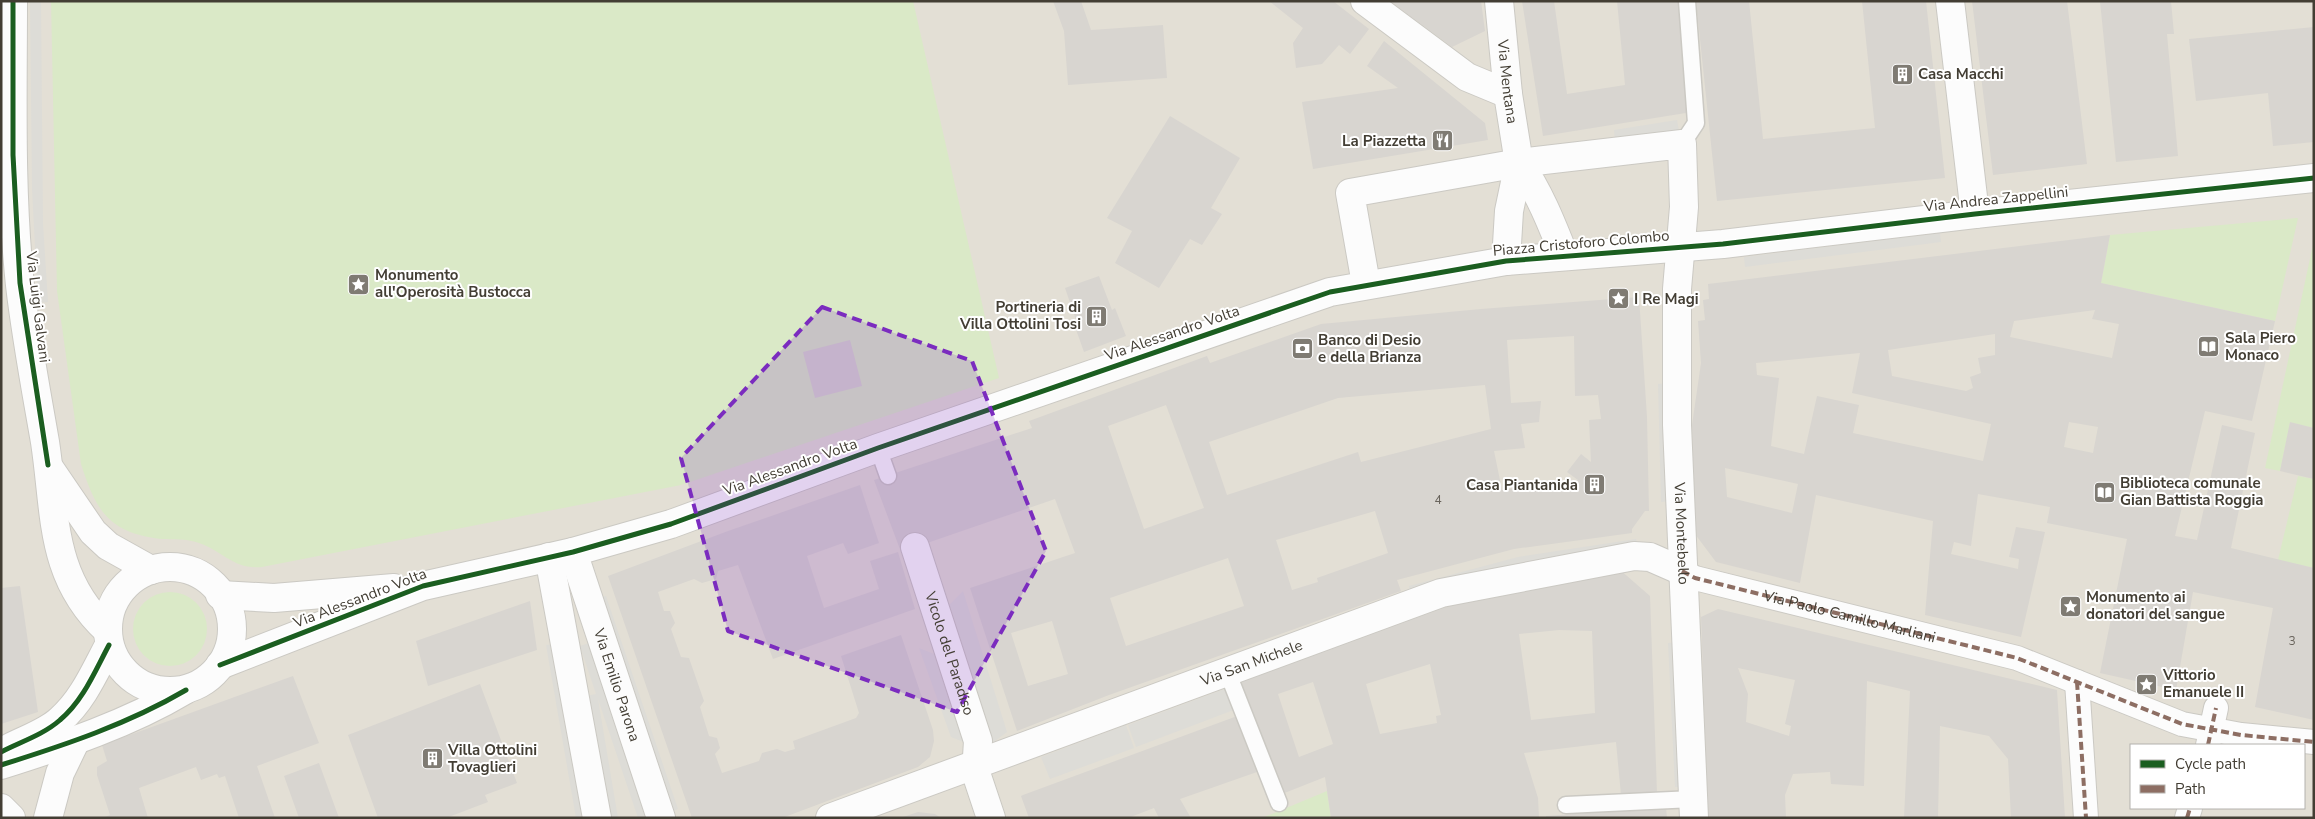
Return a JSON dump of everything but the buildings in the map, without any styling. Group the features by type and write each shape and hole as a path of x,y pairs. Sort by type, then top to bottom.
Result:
{"street":[{"name":"Via Luigi Galvani","path":"13,1 7,156 20,283 48,465 53,518 60,552 78,598 108,638"},
{"path":"1365,1 1467,77 1508,94"},
{"name":"Via Mentana","path":"1499,1 1508,94 1519,163"},
{"path":"1950,1 1976,214"},
{"path":"1366,284 1350,193 1519,163 1682,144"},
{"name":"Piazza Cristoforo Colombo","path":"1366,284 1506,261 1680,247 1684,206 1682,144"},
{"name":"Piazza Cristoforo Colombo","path":"1519,163 1545,205 1564,256"},
{"name":"Piazza Cristoforo Colombo","path":"1506,261 1509,211 1519,163"},
{"name":"Via Andrea Zappellini","path":"1680,247 2314,178"},
{"name":"Via Montebello","path":"1680,247 1677,289 1677,425 1693,808"},
{"name":"Via Alessandro Volta","path":"220,665 423,586 561,554 671,524 878,448 1330,292 1366,284"},
{"name":"Via Luigi Galvani","path":"48,465 93,532 113,549 150,570"},
{"name":"Vicolo del Paradiso","path":"915,547 978,741 976,773 991,818"},
{"path":"561,554 597,818"},
{"name":"Via Emilio Parona","path":"561,554 661,818"},
{"name":"Via San Michele","path":"830,818 1441,593 1634,556 1650,557 1682,571"},
{"name":"Via Alessandro Volta","path":"1,752 45,731 60,721 80,698 108,638 109,615 117,596 132,580 150,570 186,569 203,577 226,603 231,619 232,635 228,651 220,665 205,681 162,704 75,742 1,765"},
{"name":"Via Paolo Camillo Marliani","path":"1682,571 1695,578 2017,658 2182,724 2212,728 2241,735 2314,742"},
{"name":"Via Alessandro Volta","path":"220,595 274,598 423,586"},
{"name":"Via Alessandro Volta","path":"108,638 119,666 132,679 149,688 167,691 186,690"},
{"path":"2077,682 2086,818"},
{"path":"48,818 60,773 75,742"},
{"path":"1,808 11,818"}],"lane":[{"path":"1682,144 1696,123 1687,1"},
{"path":"878,448 888,476"},
{"path":"1227,671 1279,803"},
{"path":"1566,805 1693,808"}],"highlighted area":[{"path":"822,307 972,361 1046,551 957,712 728,631 681,458"}],"shaded area":[{"path":"1,1 2314,1 2314,818 1,818"},
{"path":"30,1 41,1 43,224 48,302 38,303 32,189"},
{"path":"1677,120 1679,131 1615,142 1614,130"},
{"path":"1940,233 1941,242 1745,267 1744,257"},
{"path":"1669,383 1673,501 1661,502 1658,384"},
{"path":"1636,539 1638,546 1411,593 1409,586 1518,557"},
{"path":"963,591 1007,732 991,744 948,606"},
{"path":"606,596 678,809 668,813 596,599"},
{"path":"592,642 649,818 638,818 598,699 618,818 607,818 586,696 596,694 580,646"},
{"path":"1678,642 1685,787 1675,787 1668,643"},
{"path":"557,644 587,818 576,818 546,645"},
{"path":"919,648 939,656 971,745 951,737"},
{"path":"1230,687 1239,708 1136,747 1128,725"},
{"path":"1126,725 1134,748 1050,779 1041,757"}],"green space":[{"path":"51,1 913,1 999,378 681,485 262,567 244,566 236,563 207,546 194,541 161,539 129,531 107,517 99,507 81,464 57,291"},
{"path":"2298,218 2275,321 2101,283 2110,235"},
{"path":"2314,240 2314,428 2290,423 2280,471 2265,468"},
{"path":"2298,476 2314,479 2314,568 2278,560"},
{"path":"170,592 184,595 196,603 204,615 207,629 204,643 196,655 184,663 170,666 156,663 144,655 136,643 133,629 136,615 144,603 156,595"},
{"path":"1327,791 1331,818 1262,818"}],"marked path":[{"path":"1682,571 1695,578 2017,658 2182,724 2241,735 2314,742"},
{"path":"2077,682 2086,818"},
{"path":"2208,744 2216,708"},
{"path":"2187,818 2190,809"}],"cycle path":[{"path":"13,1 13,155 20,283 48,465"},
{"path":"220,665 423,586 573,552 671,524 878,448 1330,292 1506,261 1723,244 1975,214 2314,178"},
{"path":"1,752 46,730 60,720 82,695 109,645"},
{"path":"1,765 119,723 186,690"}],"place":[{"name":"Casa Macchi","path":"1902,74"},
{"name":"La Piazzetta","path":"1442,141"},
{"name":"Monumento all'Operosità Bustocca","path":"359,284"},
{"name":"I Re Magi","path":"1618,299"},
{"name":"Portineria di Villa Ottolini Tosi","path":"1097,316"},
{"name":"Sala Piero Monaco","path":"2209,347"},
{"name":"Banco di Desio e della Brianza","path":"1302,349"},
{"name":"Casa Piantanida","path":"1594,485"},
{"name":"Biblioteca comunale Gian Battista Roggia","path":"2104,492"},
{"name":"Monumento ai donatori del sangue","path":"2070,606"},
{"name":"Vittorio Emanuele II","path":"2147,684"},
{"name":"Villa Ottolini Tovaglieri","path":"432,759"}]}
